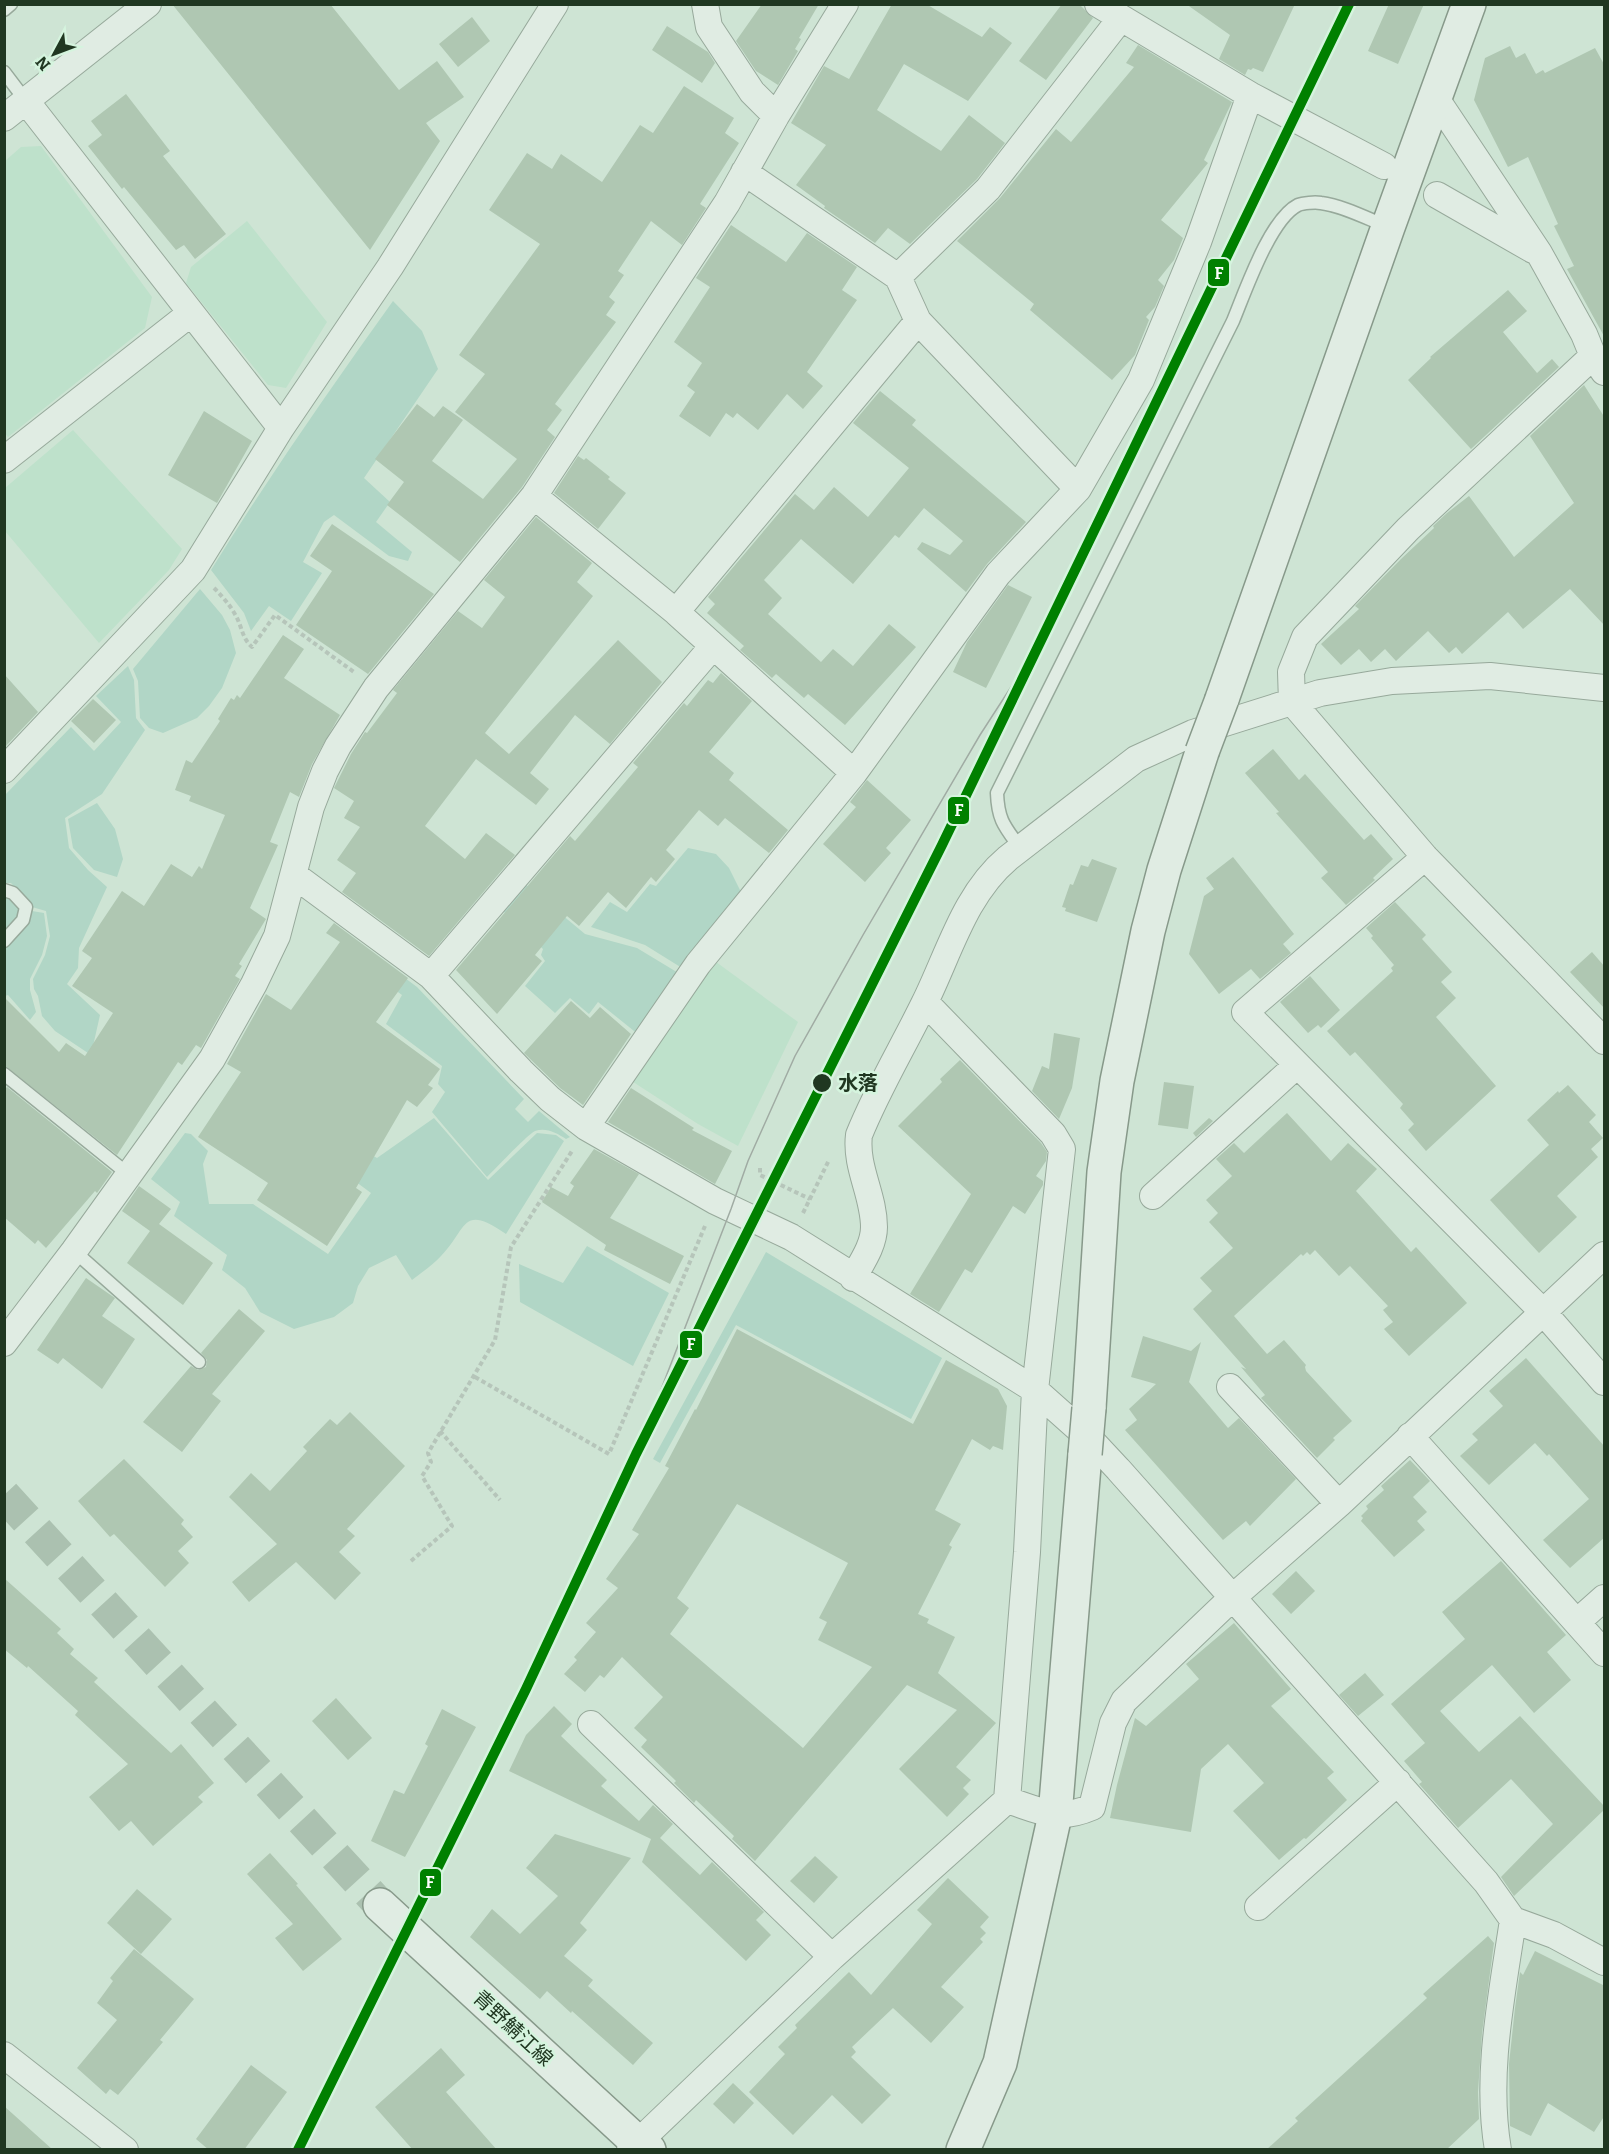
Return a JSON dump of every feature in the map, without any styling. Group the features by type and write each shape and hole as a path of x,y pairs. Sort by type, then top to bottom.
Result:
{"street":[{"path":"4,118 148,4"},
{"path":"4,770 200,576 281,428 390,267 555,4"},
{"path":"705,4 709,27 752,92 776,116"},
{"path":"4,1343 74,1251 212,1059 254,984 277,936 311,807 324,771 368,682 534,496 727,203 776,116 845,4"},
{"path":"1098,4 1250,95 1384,166"},
{"path":"963,2150 1000,2063 1055,1815 1089,1408 1104,1172 1117,1081 1148,931 1164,870 1202,752 1469,4"},
{"path":"898,276 988,189 1121,18"},
{"path":"586,1127 698,964 854,773 998,574 1078,489 1141,380 1198,242 1250,95"},
{"path":"1435,97 1539,253 1599,364 1408,529 1305,637 1292,672 1292,702 1425,857 1605,1041"},
{"path":"26,101 281,428"},
{"path":"744,172 898,276 918,321 1078,489"},
{"path":"1437,195 1539,253"},
{"path":"4,460 191,313"},
{"path":"675,612 918,321"},
{"path":"534,496 675,612 854,773"},
{"path":"431,976 713,646"},
{"path":"854,1278 872,1243 874,1228 860,1163 859,1135 972,901 998,867 1136,759 1193,733 1320,693 1392,681 1479,677 1605,688"},
{"path":"1425,857 1245,1012 1544,1313 1605,1382"},
{"path":"294,875 431,976 550,1099 586,1127 715,1201 791,1238 1035,1390 1097,1447 1486,1882 1513,1920 1554,1935 1605,1962"},
{"path":"639,2147 832,1957 1007,1800 1027,1552 1035,1390 1062,1149 1053,1134 925,1002"},
{"path":"1153,1196 1297,1065"},
{"path":"1007,1800 1055,1815 1074,1814 1092,1807 1118,1710 1124,1701 1232,1598 1339,1504 1605,1255"},
{"path":"1230,1387 1339,1504"},
{"path":"1410,1436 1605,1653"},
{"path":"1577,1622 1605,1598"},
{"path":"591,1724 832,1957"},
{"path":"1258,1907 1398,1782"},
{"name":"青野鯖江線","path":"380,1905 639,2147"},
{"path":"1498,2150 1493,2120 1497,2035 1513,1920"},
{"path":"4,2055 125,2150"}],"lane":[{"path":"4,10 11,4"},
{"path":"4,72 26,101"},
{"path":"1021,849 998,813 997,793 1233,321 1250,279 1277,226 1299,204 1320,202 1388,227"},
{"path":"4,890 13,893 26,908 23,920 4,941"},
{"path":"4,1074 128,1174"},
{"path":"74,1251 199,1362"}],"path":[{"path":"200,576 230,606 236,615 245,641 252,647 274,615 368,682"},
{"path":"411,1561 452,1526 422,1476 431,1462 428,1453 495,1340 511,1247 586,1127"},
{"path":"791,1238 831,1156"},
{"path":"760,1168 760,1175 810,1199"},
{"path":"475,1377 609,1454 715,1201"},
{"path":"440,1431 500,1500"}],"green space":[{"path":"41,146 152,297 145,328 8,437 4,432 5,161 21,147"},
{"path":"247,221 327,322 286,388 268,385 186,283 191,267"},
{"path":"393,301 422,331 438,369 364,478 390,502 376,522 412,552 408,561 389,556 334,515 324,522 303,562 322,573 291,621 269,606 251,631 244,613 211,570 300,434"},
{"path":"73,430 182,549 169,570 99,643 5,531 5,488"},
{"path":"200,589 222,615 230,630 236,653 222,688 209,706 197,718 163,733 149,728 140,718 138,681 133,669"},
{"path":"128,666 134,680 136,718 145,730 102,794 65,818 69,848 107,887 79,948 78,968 67,984 100,1015 91,1055 55,1031 42,1016 33,979 45,955 50,936 46,911 32,907 11,883 5,883 4,796 71,727 94,751 121,722 96,696"},
{"path":"97,803 115,829 123,859 117,877 94,870 73,848 68,819"},
{"path":"688,848 716,854 729,868 741,892 682,968 645,945 591,927 610,902 627,912 650,884 656,886"},
{"path":"525,884 585,934 637,948 680,974 639,1035 598,1002 589,1014 570,998 555,1013 525,986 545,961 541,955 543,949 503,911"},
{"path":"5,896 8,896 21,911 18,920 5,934"},
{"path":"32,911 44,913 47,936 42,955 30,979 30,990 36,1012 30,1020 8,995 5,996 5,947 25,924"},
{"path":"712,959 798,1022 738,1146 698,1124 627,1078"},
{"path":"385,963 417,987 524,1099 515,1109 528,1122 539,1111 570,1137 566,1139 547,1130 535,1131 487,1177 432,1112 445,1092 438,1084 442,1066 386,1024 402,995 376,976"},
{"path":"434,1118 488,1180 537,1133 556,1135 564,1141 506,1234 481,1220 473,1220 467,1223 438,1259 412,1280 396,1255 369,1268 358,1286 353,1303 334,1317 294,1329 260,1312 245,1288 222,1270 227,1255 174,1216 180,1202 151,1179 185,1133 191,1134 208,1151 203,1164 209,1204 253,1204 328,1254 371,1193 313,1150 307,1120 377,1158"},
{"path":"587,1246 669,1293 633,1366 520,1302 519,1264 563,1283"},
{"path":"766,1252 942,1358 911,1419 736,1325 660,1463 653,1459"}],"building":[{"path":"172,4 330,4 399,90 437,61 464,97 426,123 440,141 370,250"},
{"path":"762,4 819,4 799,38 801,39 795,49 798,51 778,85 756,71 736,41"},
{"path":"892,4 926,4 982,37 990,27 1012,43 968,101 904,64 877,110 941,151 969,115 1005,143 977,179 910,244 888,228 875,243 824,208 825,206 796,185 826,145 791,123 824,66 849,79"},
{"path":"1062,4 1079,4 1093,18 1046,80 1019,61"},
{"path":"1186,4 1295,4 1263,72 1253,68 1248,69 1245,75 1219,59 1230,35"},
{"path":"1389,4 1424,4 1398,64 1368,51"},
{"path":"472,17 490,41 458,67 439,44"},
{"path":"667,26 708,52 715,63 702,83 652,50"},
{"path":"1138,45 1232,102 1204,160 1208,163 1161,220 1183,238 1174,260 1158,280 1164,286 1155,307 1146,317 1149,320 1135,355 1112,380 1030,310 1034,304 957,241 1000,198 1056,129 1071,142 1134,67 1126,63"},
{"path":"1510,46 1516,58 1525,53 1536,74 1543,70 1545,73 1595,48 1605,66 1605,338 1567,269 1574,266 1554,226 1558,224 1528,157 1508,167 1474,100 1485,58"},
{"path":"684,86 734,118 725,133 739,143 700,204 706,208 682,245 651,221 618,271 624,275 609,297 615,302 606,315 616,322 555,404 562,410 547,430 555,437 522,487 460,562 387,505 404,482 375,459 417,404 434,417 443,406 463,420 432,461 483,499 517,459 455,412 485,374 459,355 540,244 489,210 527,153 552,169 561,154 602,182 640,125 653,133"},
{"path":"126,94 170,151 163,156 226,234 195,259 184,245 176,250 124,187 122,189 88,146 102,135 91,121"},
{"path":"731,225 786,262 807,233 857,267 842,290 857,300 807,372 823,386 803,409 787,394 758,430 737,413 733,418 726,413 710,437 679,416 695,392 687,386 702,363 674,342 710,287 696,278"},
{"path":"1508,290 1527,311 1503,332 1537,373 1552,359 1559,367 1471,449 1408,380 1430,357"},
{"path":"1584,385 1605,418 1605,626 1570,589 1523,629 1508,612 1462,654 1456,647 1449,653 1428,631 1396,661 1385,649 1371,662 1359,649 1341,665 1321,644 1359,609 1355,606 1434,528 1433,526 1469,496 1514,557 1574,503 1530,436"},
{"path":"880,391 916,420 912,425 1026,522 987,564 966,592 917,549 922,542 950,555 963,541 924,508 899,538 895,535 853,584 801,539 764,580 782,598 768,614 821,662 833,649 853,666 889,624 916,647 845,725 808,694 804,698 776,674 772,678 740,650 744,646 707,613 715,604 708,597 795,494 814,510 834,487 868,517 909,468 853,423"},
{"path":"204,411 252,441 217,503 168,475"},
{"path":"578,456 584,460 586,458 626,493 598,529 554,493"},
{"path":"536,517 592,563 577,582 593,596 485,733 509,754 618,640 662,682 610,744 575,715 530,773 549,789 536,805 476,759 425,826 465,859 486,833 515,855 429,956 342,892 356,873 337,860 360,827 344,818 354,801 334,788 365,732 367,733 397,693 393,690 458,611 482,628 505,597 484,580"},
{"path":"332,524 434,594 368,674 296,625 332,571 310,556"},
{"path":"1008,585 1032,597 986,688 953,672 967,642"},
{"path":"283,635 304,649 284,678 340,715 312,764 299,797 290,792 270,842 278,845 250,908 266,919 239,964 242,966 235,976 240,979 201,1048 196,1045 182,1065 178,1062 117,1155 4,1065 4,997 59,1052 66,1043 85,1056 113,1013 72,986 92,958 82,951 122,891 144,906 171,864 192,877 199,866 202,869 225,815 189,801 191,796 175,790 186,760 192,763 220,721 218,719 231,698 234,700 237,695 240,698"},
{"path":"721,673 752,701 709,752 734,773 729,780 788,830 769,853 725,818 718,826 699,810 666,850 675,859 656,882 651,877 626,908 608,892 579,926 567,916 535,955 542,961 497,1014 456,970 570,836 575,841 638,767 633,763 684,703 687,706 708,680 713,683"},
{"path":"4,674 38,712 4,748"},
{"path":"93,699 116,720 94,743 71,721"},
{"path":"1273,749 1299,780 1305,774 1364,840 1371,834 1393,859 1373,878 1375,880 1346,905 1321,878 1328,872 1276,813 1279,812 1245,773"},
{"path":"867,780 911,820 886,848 891,853 865,882 823,844 856,807 850,802"},
{"path":"1233,857 1294,934 1283,944 1291,953 1260,979 1251,969 1219,994 1189,954 1204,896 1214,889 1206,878"},
{"path":"1092,859 1117,868 1097,922 1065,911 1066,908 1062,907 1070,884 1073,885 1081,865 1088,867"},
{"path":"1395,902 1426,935 1422,939 1452,972 1441,982 1456,998 1436,1017 1496,1086 1426,1151 1408,1130 1414,1124 1400,1108 1403,1104 1355,1052 1350,1056 1327,1031 1393,971 1391,968 1394,965 1371,938 1373,936 1366,928"},
{"path":"334,923 408,978 376,1022 440,1069 428,1085 433,1088 417,1107 407,1100 356,1188 362,1192 327,1246 257,1200 268,1183 198,1137 241,1072 227,1064 266,994 291,1010 340,942 326,933"},
{"path":"1592,952 1605,967 1605,1009 1570,972"},
{"path":"1310,976 1340,1010 1321,1028 1318,1025 1308,1033 1280,1002"},
{"path":"571,1001 590,1018 600,1007 631,1034 583,1105 560,1088 524,1053"},
{"path":"1054,1033 1080,1038 1072,1088 1059,1119 1032,1091 1042,1066 1049,1069"},
{"path":"960,1060 1041,1143 1047,1152 1046,1161 1036,1176 1043,1181 1043,1185 1025,1214 1013,1206 972,1273 965,1269 939,1312 910,1294 971,1194 898,1126 942,1082 940,1079"},
{"path":"1164,1082 1194,1086 1188,1129 1158,1125"},
{"path":"1568,1085 1596,1115 1589,1122 1603,1138 1591,1149 1598,1157 1557,1196 1577,1217 1539,1253 1490,1200 1549,1145 1527,1120 1558,1091 1559,1093"},
{"path":"7,1087 112,1172 97,1193 95,1191 46,1248 38,1240 35,1244 4,1217 4,1090"},
{"path":"631,1088 694,1128 692,1130 732,1151 715,1184 608,1122"},
{"path":"1287,1113 1331,1161 1348,1143 1377,1169 1356,1191 1411,1252 1416,1247 1467,1303 1409,1356 1384,1329 1393,1322 1383,1310 1388,1306 1350,1266 1339,1276 1315,1250 1310,1255 1307,1252 1303,1256 1301,1254 1234,1316 1267,1354 1284,1340 1306,1365 1306,1371 1352,1421 1333,1438 1335,1440 1317,1458 1261,1398 1265,1395 1241,1367 1246,1369 1193,1309 1212,1291 1200,1278 1233,1248 1209,1222 1218,1213 1206,1200 1232,1176 1216,1159 1234,1143 1244,1153"},
{"path":"1209,1118 1213,1121 1196,1137 1193,1133"},
{"path":"594,1149 639,1174 610,1218 684,1256 670,1284 604,1250 606,1245 542,1202 551,1187 568,1196 574,1186 570,1183"},
{"path":"139,1186 171,1209 159,1224 213,1263 183,1305 127,1263 150,1231 122,1211"},
{"path":"86,1278 115,1298 102,1316 135,1339 102,1389 63,1358 58,1364 37,1350"},
{"path":"239,1309 265,1331 212,1394 221,1401 182,1452 143,1422 191,1366 198,1370 206,1367 207,1360 201,1353"},
{"path":"737,1329 913,1424 946,1360 998,1389 1007,1406 1003,1450 993,1446 990,1450 972,1439 935,1510 961,1524 918,1614 929,1619 927,1623 955,1637 938,1673 996,1723 956,1767 971,1780 963,1788 969,1794 947,1817 899,1769 957,1710 907,1685 755,1861 732,1839 734,1836 696,1800 694,1803 674,1783 676,1781 641,1747 647,1740 634,1728 663,1697 622,1657 604,1678 600,1675 585,1692 564,1674 577,1660 574,1657 596,1632 586,1623 618,1588 606,1579 639,1534 632,1530 669,1468 665,1466","holes":["737,1504 848,1563 819,1618 827,1622 818,1640 872,1667 803,1748 670,1634 689,1608 677,1598"]},
{"path":"1143,1336 1191,1351 1201,1342 1189,1382 1228,1428 1239,1418 1296,1479 1250,1526 1246,1521 1223,1540 1125,1430 1137,1420 1129,1409 1156,1384 1131,1377"},
{"path":"1526,1358 1605,1447 1605,1537 1570,1568 1543,1540 1589,1499 1549,1454 1547,1456 1535,1443 1489,1485 1460,1456 1478,1440 1472,1434 1503,1406 1489,1391"},
{"path":"350,1412 405,1466 347,1529 355,1536 339,1552 361,1573 335,1600 296,1562 249,1602 232,1582 277,1544 229,1497 251,1473 270,1491 307,1451 303,1447 330,1419 337,1425"},
{"path":"124,1459 184,1520 181,1524 193,1537 178,1551 189,1563 165,1587 114,1534 110,1537 78,1501"},
{"path":"1410,1460 1430,1481 1413,1497 1427,1512 1417,1521 1425,1530 1394,1557 1361,1521 1363,1518 1361,1516 1368,1509 1366,1506 1384,1490 1381,1486"},
{"path":"1501,1561 1566,1635 1547,1652 1571,1680 1534,1713 1492,1665 1440,1711 1479,1752 1520,1716 1605,1807 1514,1896 1501,1877 1553,1824 1511,1779 1458,1828 1419,1784 1422,1782 1404,1761 1425,1743 1391,1704 1465,1639 1442,1612"},
{"path":"1296,1571 1315,1591 1291,1614 1272,1594"},
{"path":"4,1578 61,1629 57,1633 74,1649 70,1654 98,1678 94,1682 171,1753 181,1744 214,1783 198,1797 203,1802 153,1846 131,1821 119,1831 89,1797 128,1764 75,1715 78,1711 28,1666 27,1668 4,1649"},
{"path":"1234,1623 1291,1689 1271,1706 1334,1772 1327,1778 1347,1800 1306,1839 1304,1838 1279,1860 1233,1811 1264,1783 1228,1744 1201,1769 1191,1832 1110,1818 1135,1718 1146,1726 1199,1679 1186,1664"},
{"path":"1365,1673 1384,1695 1358,1716 1339,1695"},
{"path":"336,1698 372,1738 348,1760 312,1721"},
{"path":"554,1706 572,1724 561,1736 607,1780 601,1786 639,1821 653,1805 673,1824 660,1838 700,1875 712,1862 764,1912 756,1920 771,1935 746,1961 642,1862 651,1839 509,1771 526,1735"},
{"path":"442,1709 476,1727 405,1857 371,1841 394,1790 404,1794 428,1746 425,1744"},
{"path":"555,1834 631,1858 580,1923 587,1930 564,1956 593,1980 588,1986 653,2043 633,2065 547,1991 540,1999 470,1937 492,1909 520,1934 558,1896 526,1868"},
{"path":"270,1853 342,1939 303,1971 275,1938 293,1924 247,1874"},
{"path":"815,1856 838,1877 814,1903 790,1881"},
{"path":"948,1878 989,1917 980,1927 986,1933 980,1939 983,1942 941,1987 964,2007 931,2043 893,2008 852,2047 856,2052 851,2057 891,2095 862,2124 832,2095 793,2135 749,2092 785,2054 778,2047 797,2028 795,2025 849,1972 871,1995 932,1924 917,1910"},
{"path":"137,1889 172,1919 141,1954 107,1923"},
{"path":"1488,1936 1494,1943 1482,2033 1478,2092 1479,2119 1446,2150 1266,2150 1298,2121 1295,2118 1427,1998 1423,1994"},
{"path":"134,1949 194,1999 160,2040 163,2042 118,2095 110,2089 106,2094 77,2068 117,2020 97,2003 113,1981 110,1978"},
{"path":"1535,1951 1605,1986 1605,2115 1594,2132 1548,2103 1531,2136 1510,2126 1509,2064 1520,1972 1523,1975"},
{"path":"441,2048 465,2075 446,2092 497,2150 413,2150 375,2107"},
{"path":"251,2065 287,2092 244,2150 209,2150 196,2139"},
{"path":"733,2083 754,2103 734,2124 713,2104"},
{"path":"4,2106 53,2150 4,2150"}],"tunnel":[{"path":"4,1495 380,1905"}],"tram line":[{"path":"636,1454 748,1161 795,1056 980,735 1040,642"}],"transit line":[{"name":"F","path":"298,2150 526,1689 636,1454 942,845 1349,4"}],"place":[{"name":"水落","path":"822,1083"}]}
